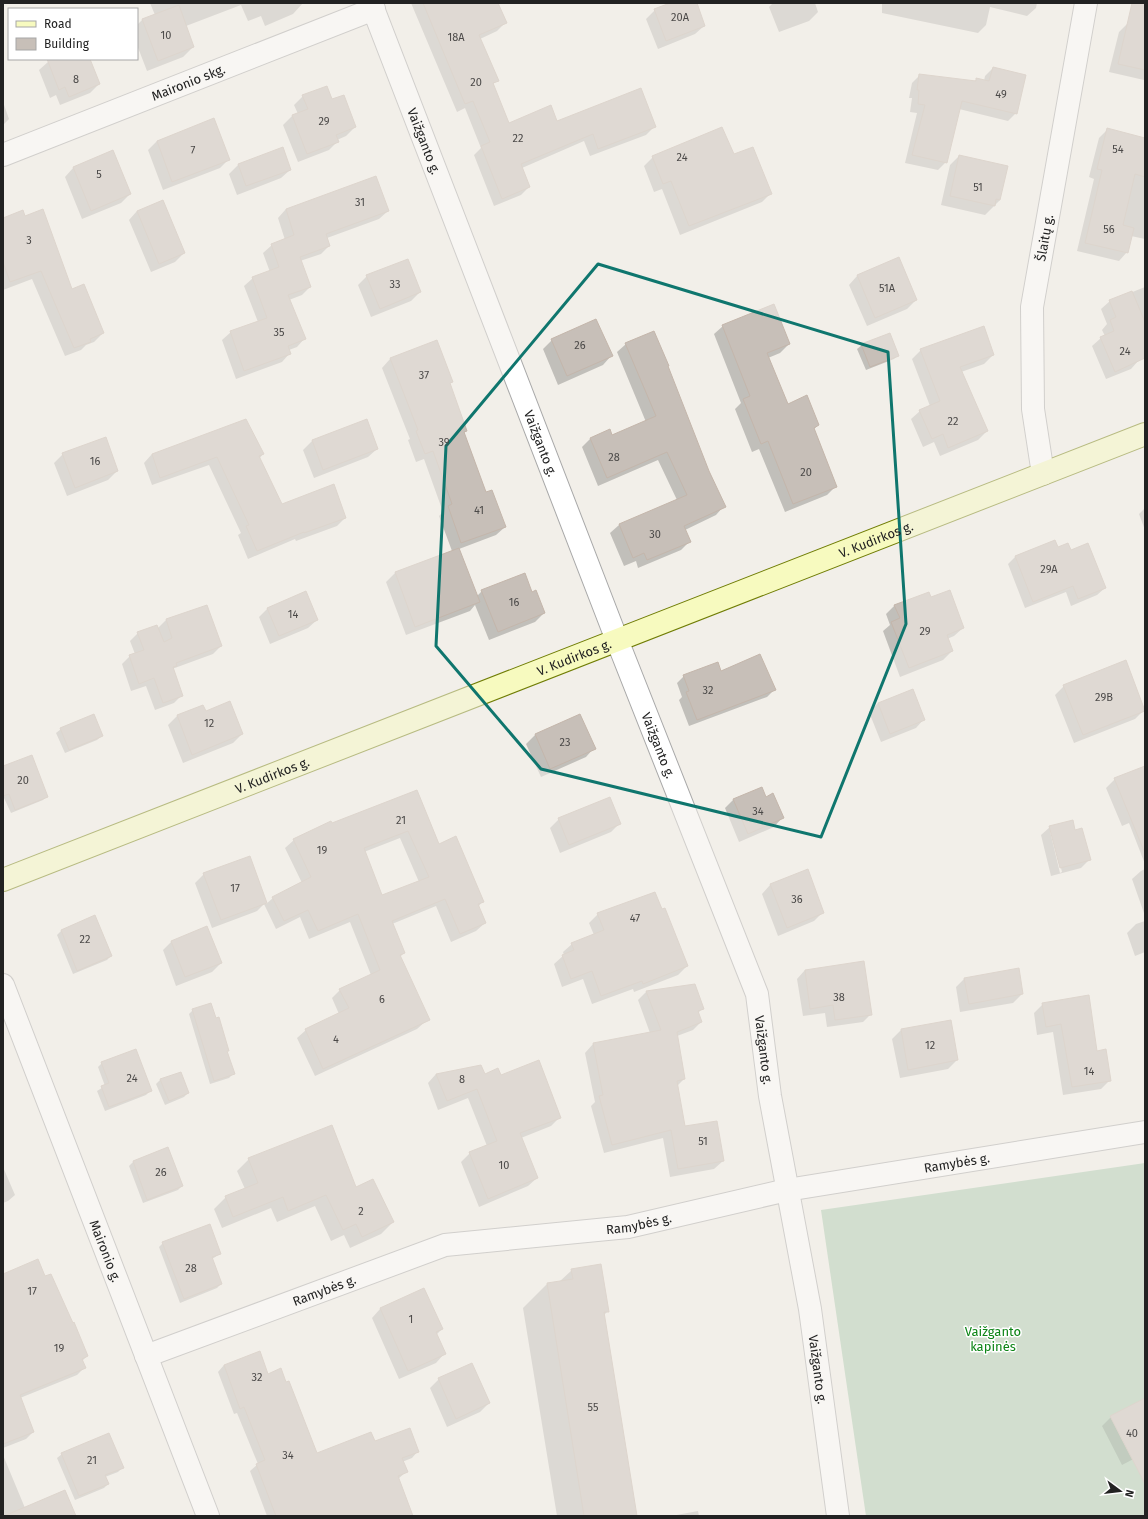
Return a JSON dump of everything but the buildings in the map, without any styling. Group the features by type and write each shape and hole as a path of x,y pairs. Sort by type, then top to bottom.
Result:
{"street":[{"name":"Šlaitų g.","path":"1043,474 1033,409 1032,307 1086,3"},
{"name":"Maironio skg.","path":"3,155 372,6"},
{"name":"Vaižganto g.","path":"372,6 617,640 757,994 770,1096 810,1309 838,1516"},
{"name":"V. Kudirkos g.","path":"3,880 1145,434"},
{"name":"Maironio g.","path":"3,985 208,1516"},
{"name":"Ramybės g.","path":"146,1356 445,1245 628,1227 787,1190 1145,1132"}],"highlighted area":[{"path":"598,264 888,352 906,624 821,837 541,769 436,646 446,446"}],"green space":[{"name":"Vaižganto kapinės","path":"1145,1163 1145,1516 866,1516 821,1210"}]}
